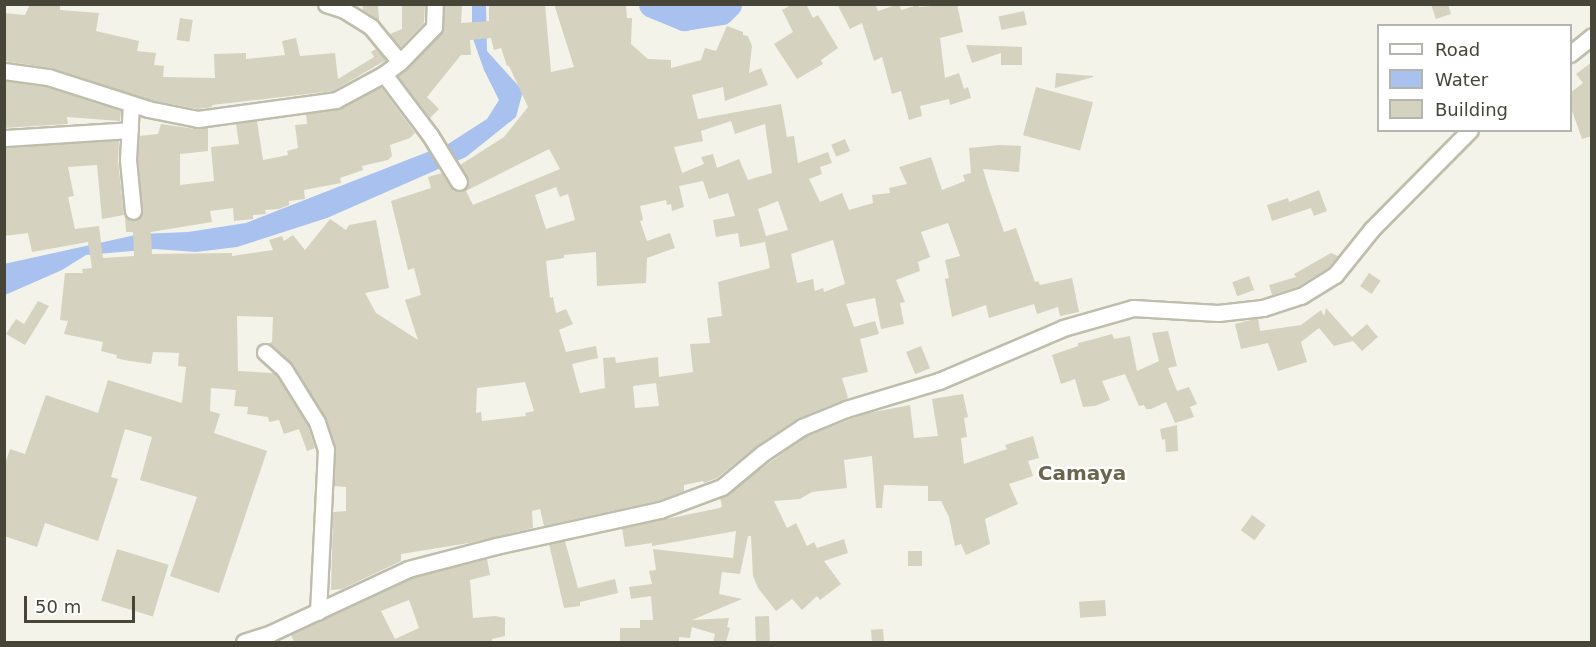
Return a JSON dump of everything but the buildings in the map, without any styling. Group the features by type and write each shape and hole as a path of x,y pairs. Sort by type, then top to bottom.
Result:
{"street":[{"path":"326,4 351,14 372,27 400,62"},
{"path":"4,71 48,77 131,104 198,119 336,100 384,74 400,62 434,27 435,4"},
{"path":"1572,52 1592,36"},
{"path":"384,74 430,135 456,177"},
{"path":"131,104 128,160 133,211"},
{"path":"4,138 130,130"},
{"path":"244,642 318,612 408,570 496,546 660,510 722,487 763,453 802,427 846,409 939,381 1063,328 1133,308 1218,313 1263,308 1301,296 1335,275 1372,229 1468,132"},
{"path":"265,352 284,369 317,422 326,449 318,612"}],"water":[{"path":"472,5 486,5 487,51 523,91 516,117 466,157 327,218 237,247 196,252 155,249 86,255 62,270 5,295 4,264 140,234 188,232 246,223 448,144 487,119 499,100 484,70 472,36"}],"waterway":[{"path":"652,4 684,17 721,11 728,4"}],"district":[{"name":"Camaya","path":"1082,473"}]}
